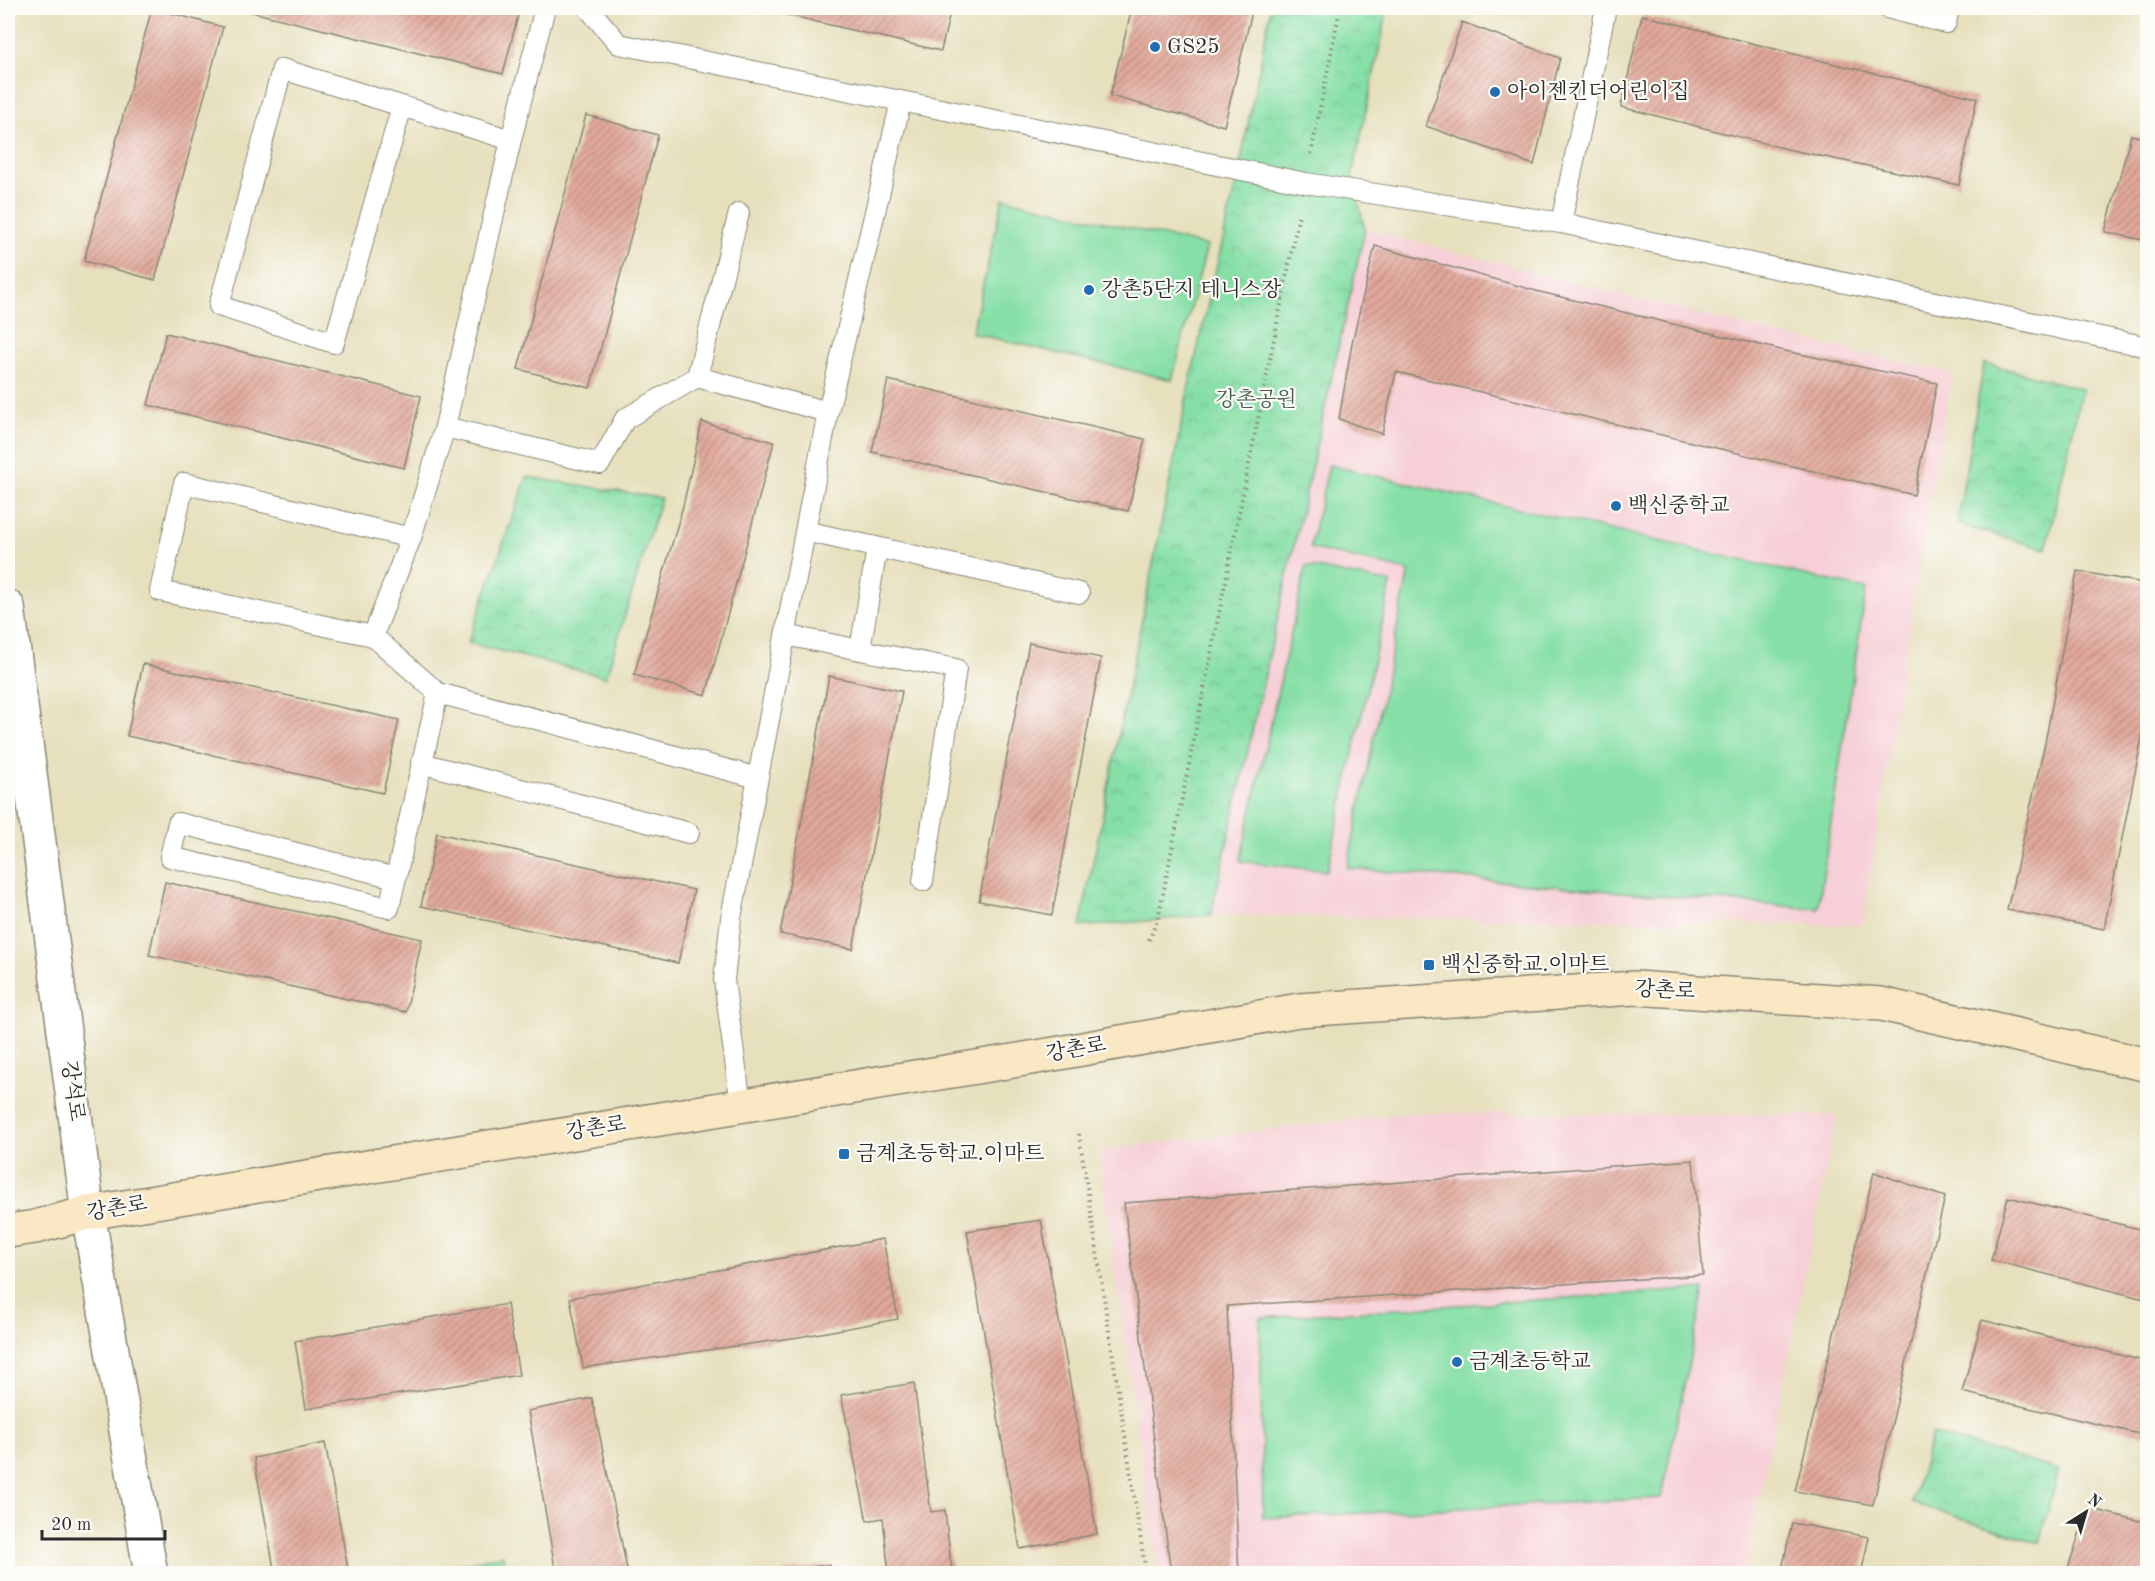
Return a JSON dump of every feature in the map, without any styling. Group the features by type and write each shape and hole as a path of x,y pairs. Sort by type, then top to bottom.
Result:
{"main road":[{"name":"강촌로","path":"8,1231 35,1227 88,1213 1042,1056 1299,1010 1635,988 1881,1004 2148,1065"}],"street":[{"name":"강석로","path":"8,607 15,721 88,1213 151,1574"}],"lane":[{"path":"372,636 411,538 445,427 544,8"},
{"path":"588,8 619,44 1305,183 1561,222 2148,347"},
{"path":"1561,222 1606,8"},
{"path":"1887,8 1946,22 1949,8"},
{"path":"402,106 334,343 219,306 282,69 402,106 511,140"},
{"path":"741,1105 724,980 731,918 828,412 902,101"},
{"path":"697,377 739,213"},
{"path":"445,427 600,464 625,419 697,377 828,412"},
{"path":"411,538 184,483 160,591 372,636 438,693 758,778"},
{"path":"805,531 1079,593"},
{"path":"860,650 877,548"},
{"path":"785,635 956,669 923,881"},
{"path":"395,878 178,823 170,857 389,908 438,693"},
{"path":"421,764 689,833"}],"path":[{"path":"1149,940 1158,919 1340,8"},
{"path":"1079,1134 1146,1574"}],"shaded area":[{"name":"백신중학교","path":"1365,229 1781,335 1952,373 1915,590 1863,925 1211,915"},
{"name":"금계초등학교","path":"1410,1113 1837,1115 1745,1573 1158,1573 1098,1150"}],"green space":[{"name":"강촌공원","path":"1271,8 1388,8 1352,177 1365,229 1211,915 1080,927 1189,386 1239,170"},
{"name":"강촌5단지 테니스장","path":"1003,198 1207,246 1172,380 972,333"},
{"path":"1984,363 2082,389 2046,549 1957,524"},
{"path":"1329,465 1866,589 1818,909 1347,868 1409,571 1310,548"},
{"path":"527,477 661,498 606,677 468,643"},
{"path":"1306,566 1391,583 1327,871 1240,861"},
{"path":"1704,1289 1661,1498 1263,1518 1260,1318"},
{"path":"1932,1433 2059,1470 2040,1543 1912,1503"},
{"path":"502,1555 506,1573 424,1573"}],"building":[{"path":"152,8 223,27 155,280 84,261"},
{"path":"249,8 520,8 503,74 248,11"},
{"path":"758,8 951,8 941,51"},
{"path":"1132,8 1236,8 1252,12 1224,126 1110,96"},
{"path":"1642,15 1977,98 1959,185 1787,149 1621,107"},
{"name":"아이젠킨더어린이집","path":"1462,22 1560,58 1534,165 1426,126"},
{"path":"586,115 658,135 590,388 518,369"},
{"path":"2131,135 2148,139 2148,241 2105,232"},
{"path":"1375,246 1540,292 1781,350 1937,383 1914,495 1396,372 1382,434 1339,419 1352,343"},
{"path":"166,333 421,396 404,468 148,405"},
{"path":"888,380 1145,439 1128,511 872,452"},
{"path":"702,422 774,442 706,695 634,675 683,506"},
{"path":"2077,571 2148,584 2148,707 2104,929 2007,910 2045,743"},
{"path":"1029,643 1101,658 1052,915 979,901"},
{"path":"143,664 399,720 383,793 127,736"},
{"path":"829,676 902,691 853,949 780,934"},
{"path":"437,833 694,890 678,963 421,906"},
{"path":"165,882 422,939 406,1012 149,955"},
{"path":"1693,1160 1703,1275 1227,1306 1239,1574 1171,1574 1124,1203"},
{"path":"1874,1172 1945,1197 1873,1505 1795,1491"},
{"path":"2008,1197 2148,1231 2148,1300 1991,1260"},
{"path":"1041,1220 1097,1534 1020,1549 967,1231"},
{"path":"883,1239 898,1319 799,1337 583,1368 570,1298"},
{"path":"507,1304 519,1375 306,1409 295,1341"},
{"path":"1982,1320 2148,1362 2148,1436 1962,1392"},
{"path":"914,1383 931,1512 945,1510 952,1574 889,1574 883,1518 867,1521 841,1395"},
{"path":"592,1398 628,1574 556,1574 528,1411"},
{"path":"325,1443 349,1574 275,1574 254,1458"},
{"path":"2088,1508 2148,1523 2148,1574 2066,1574"},
{"path":"1792,1523 1869,1537 1861,1574 1781,1574"},
{"path":"829,1564 831,1574 783,1574 783,1572"}],"place":[{"name":"GS25","path":"1155,47"},
{"name":"아이젠킨더어린이집","path":"1495,92"},
{"name":"강촌5단지 테니스장","path":"1089,290"},
{"name":"백신중학교","path":"1616,506"},
{"name":"백신중학교.이마트","path":"1429,965"},
{"name":"금계초등학교.이마트","path":"844,1154"},
{"name":"금계초등학교","path":"1457,1362"}]}
